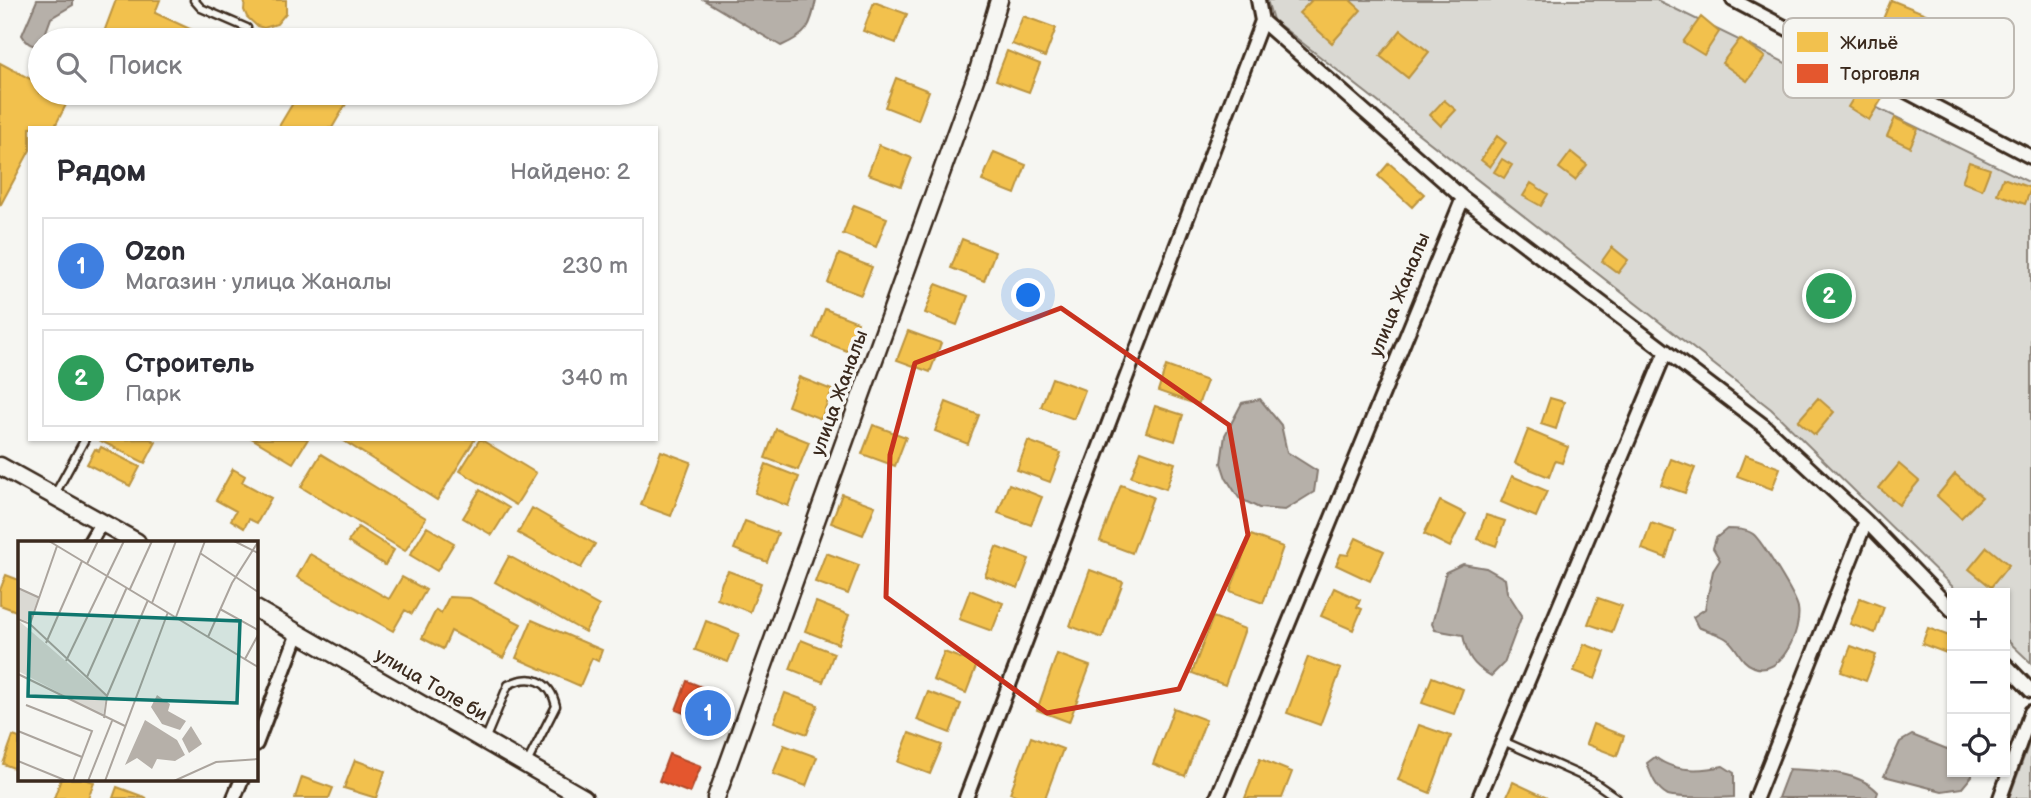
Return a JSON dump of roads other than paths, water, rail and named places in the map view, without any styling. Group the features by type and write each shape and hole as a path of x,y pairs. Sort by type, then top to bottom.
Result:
{"street":[{"name":"улица Жаналы","path":"716,798 978,71 999,0"},
{"path":"966,798 1262,21 1258,0"},
{"path":"1734,0 1783,26"},
{"path":"1262,21 1463,198 1764,426 1866,521 1947,605"},
{"path":"1919,98 2031,157"},
{"name":"улица Жаналы","path":"1217,798 1463,198"},
{"path":"1479,798 1666,351"},
{"path":"0,466 135,541"},
{"path":"1756,798 1866,521"},
{"path":"91,541 101,523"},
{"name":"улица Толе би","path":"257,610 584,798"},
{"path":"257,741 298,633"},
{"path":"2010,669 2031,691"},
{"path":"2000,798 2031,712"},
{"path":"234,798 242,780"}],"lane":[{"path":"194,0 201,8 245,28"},
{"path":"54,496 84,441"},
{"path":"485,741 508,685 520,678 541,682 553,695 556,706 526,765"},
{"path":"1503,741 1591,780 1617,798"}],"place":[{"name":"Строитель","path":"1829,296"},
{"name":"Ozon","path":"708,713"}]}
